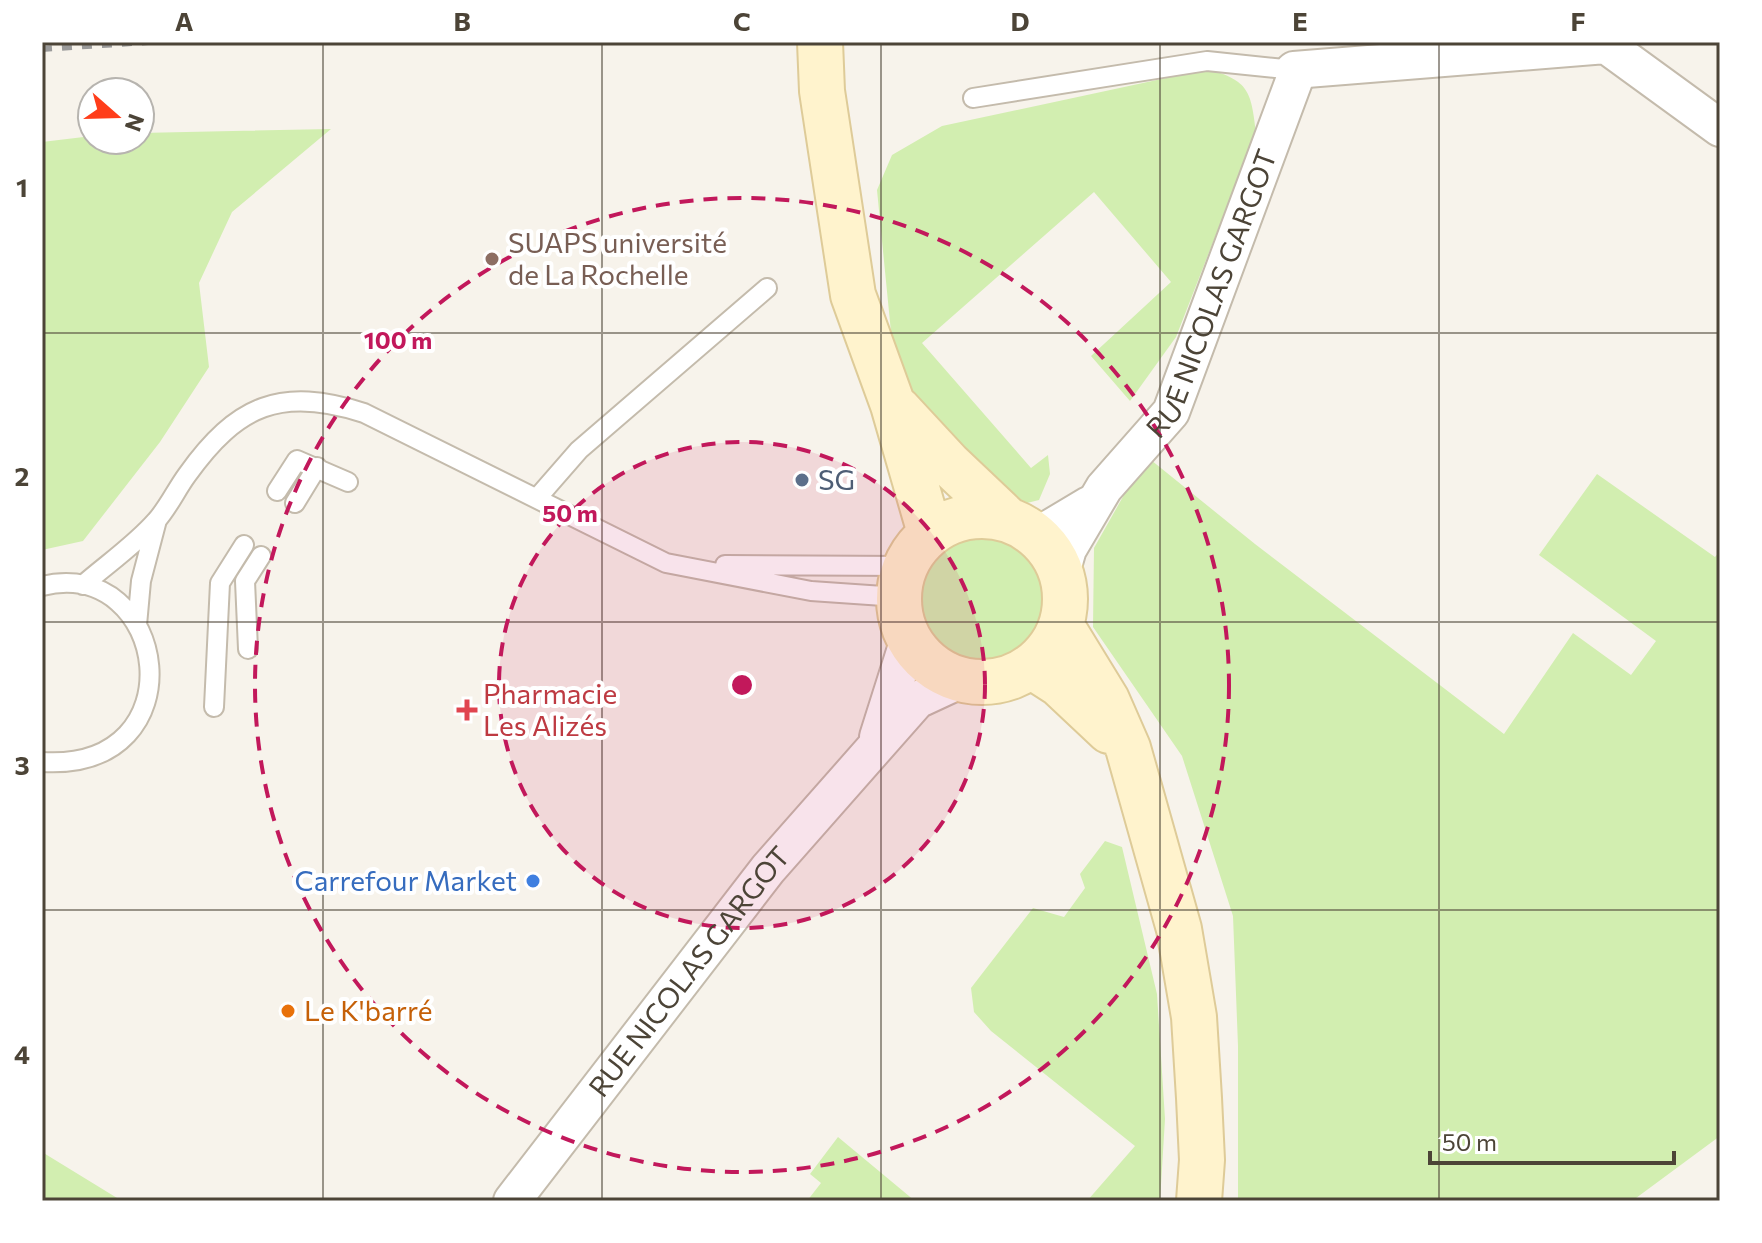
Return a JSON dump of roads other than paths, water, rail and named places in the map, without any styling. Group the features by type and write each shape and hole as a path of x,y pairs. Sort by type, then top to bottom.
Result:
{"main road":[{"path":"820,42 822,91 853,295 893,405 911,565 909,639 931,666 960,680 997,681 1031,666 1054,641 1061,625 1065,599 1061,573 1049,549 949,464 893,405"},
{"path":"911,565 967,517 1018,525"},
{"path":"1061,625 1107,700 1128,748 1179,929 1194,1017 1202,1160 1199,1201"},
{"path":"1031,666 1059,684 1128,748"}],"street":[{"path":"1296,70 1606,45 1720,128"},
{"name":"RUE NICOLAS GARGOT","path":"1061,573 1068,549 1097,500 1171,412 1296,70"},
{"name":"RUE NICOLAS GARGOT","path":"1018,525 1037,536 1097,500"},
{"name":"RUE NICOLAS GARGOT","path":"874,748 909,639"},
{"name":"RUE NICOLAS GARGOT","path":"512,1201 768,869 917,700 960,680"}],"lane":[{"path":"973,98 1207,61 1296,70"},
{"path":"538,497 579,450 767,288"},
{"path":"83,585 157,520 214,440 242,418 277,401 333,403 364,413 666,563 811,591 911,565"},
{"path":"277,491 297,460 348,482"},
{"path":"295,503 317,467"},
{"path":"137,625 141,581 157,520"},
{"path":"214,707 220,583 244,545"},
{"path":"248,649 245,581 261,556"},
{"path":"666,563 811,568 911,565"},
{"path":"42,586 54,583 83,585 104,594 137,625 148,648 151,673 148,699 129,736 96,757 70,764 42,762"}],"railway":[{"path":"42,49 148,42"}],"place":[{"name":"SUAPS université de La Rochelle","path":"492,259"},
{"name":"SG","path":"802,480"},
{"name":"Pharmacie Les Alizés","path":"467,710"},
{"name":"Carrefour Market","path":"533,881"},
{"name":"Le K'barré","path":"288,1011"}]}
